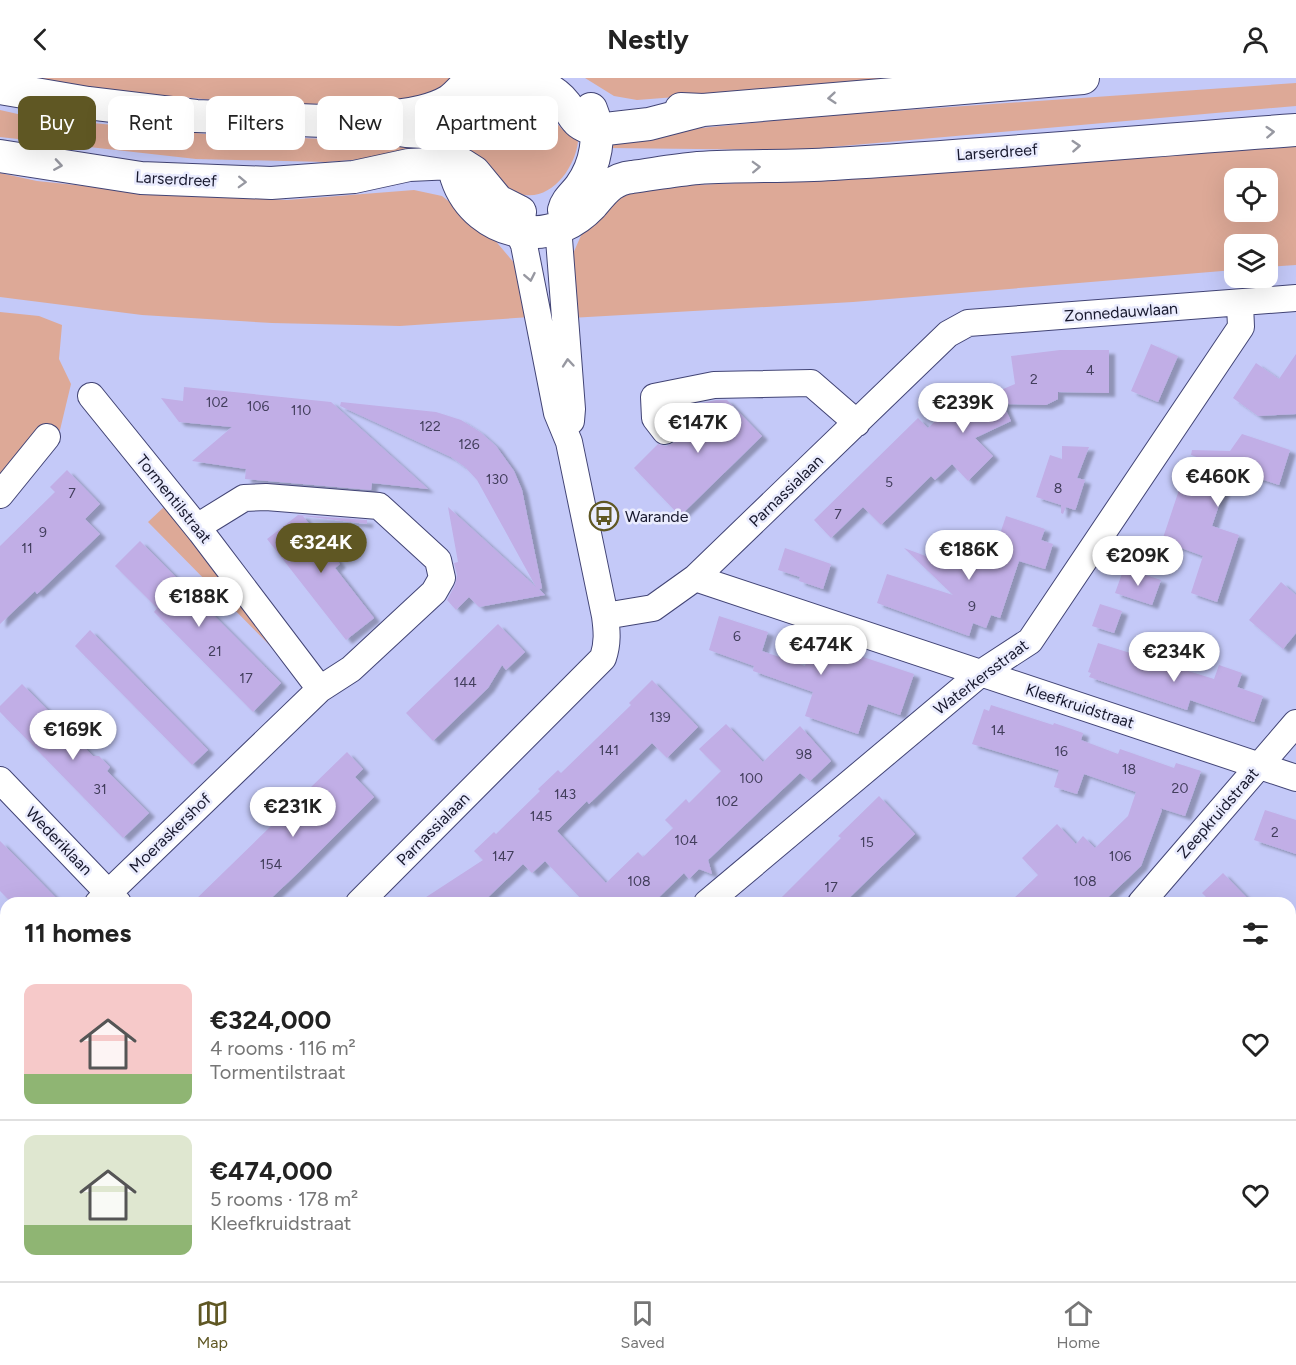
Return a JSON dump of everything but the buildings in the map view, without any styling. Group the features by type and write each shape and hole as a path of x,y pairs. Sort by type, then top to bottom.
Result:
{"main road":[{"path":"473,92 454,141 456,174 466,199 488,220 518,231 540,232 563,216 584,213 595,183 594,118 579,88 567,78"},
{"path":"0,88 88,103 196,116 349,122 424,132 446,129 473,92 520,81 542,86 561,99 574,119 590,128 600,109 703,110 1083,78"},
{"name":"Larserdreef","path":"595,183 611,183 627,177 697,168 830,164 1296,130"},
{"name":"Larserdreef","path":"0,156 141,178 271,183 354,177 409,165 456,174"},
{"path":"456,174 463,165 474,172 498,201 510,208 524,213 552,210 563,216"}],"street":[{"name":"Parnassialaan","path":"563,216 559,239 572,409 569,442"},
{"name":"Parnassialaan","path":"365,897 603,658 608,636 605,616 569,442 557,413 524,245 518,231"},
{"name":"Zonnedauwlaan","path":"948,334 968,323 1296,298"},
{"name":"Waterkersstraat","path":"714,897 981,673 1030,641 1241,327 1240,303"},
{"name":"Parnassialaan","path":"605,616 653,608 695,578 948,334"},
{"path":"665,430 655,418 654,397 714,385 811,383 857,423"},
{"name":"Tormentilstraat","path":"91,396 320,688"},
{"path":"0,495 47,437"},
{"name":"Moeraskershof","path":"111,897 320,688 351,669 434,592 442,578 438,560 379,506 276,498 244,498 196,527"},
{"name":"Kleefkruidstraat","path":"695,578 1296,778"},
{"name":"Zeepkruidstraat","path":"1145,897 1296,723"},
{"name":"Wederiklaan","path":"0,780 105,897"}],"shaded area":[{"path":"25,78 454,78 427,96 415,96 415,101 403,101 403,96 317,96 317,104 305,104 305,96 206,96 206,99 194,98 194,96 68,87"},
{"path":"585,78 927,78 637,100 614,96"},
{"path":"1296,83 1296,106 797,150 608,148 610,137 821,116"},
{"path":"0,110 18,114 18,139 0,137"},
{"path":"96,123 108,124 108,149 96,148"},
{"path":"558,124 578,141 570,165 563,176 554,186 532,195 520,194 507,187 488,164 471,151 558,150"},
{"path":"194,133 206,134 206,150 305,150 305,138 317,139 317,150 403,150 403,142 415,143 415,150 441,150 441,153 326,162 196,159 116,150 194,150"},
{"path":"1296,145 1296,265 1278,266 1278,234 1224,234 1224,271 853,302 570,318 572,256 583,231 619,192 645,187 785,181"},
{"path":"0,173 37,181 163,194 287,200 414,190 442,196 488,232 515,264 530,317 400,326 272,323 142,315 0,297"},
{"path":"0,312 39,316 62,325 59,359 71,384 60,430 0,493"},
{"path":"165,506 282,658 148,522"}],"place":[{"name":"Warande","path":"604,516"}]}
